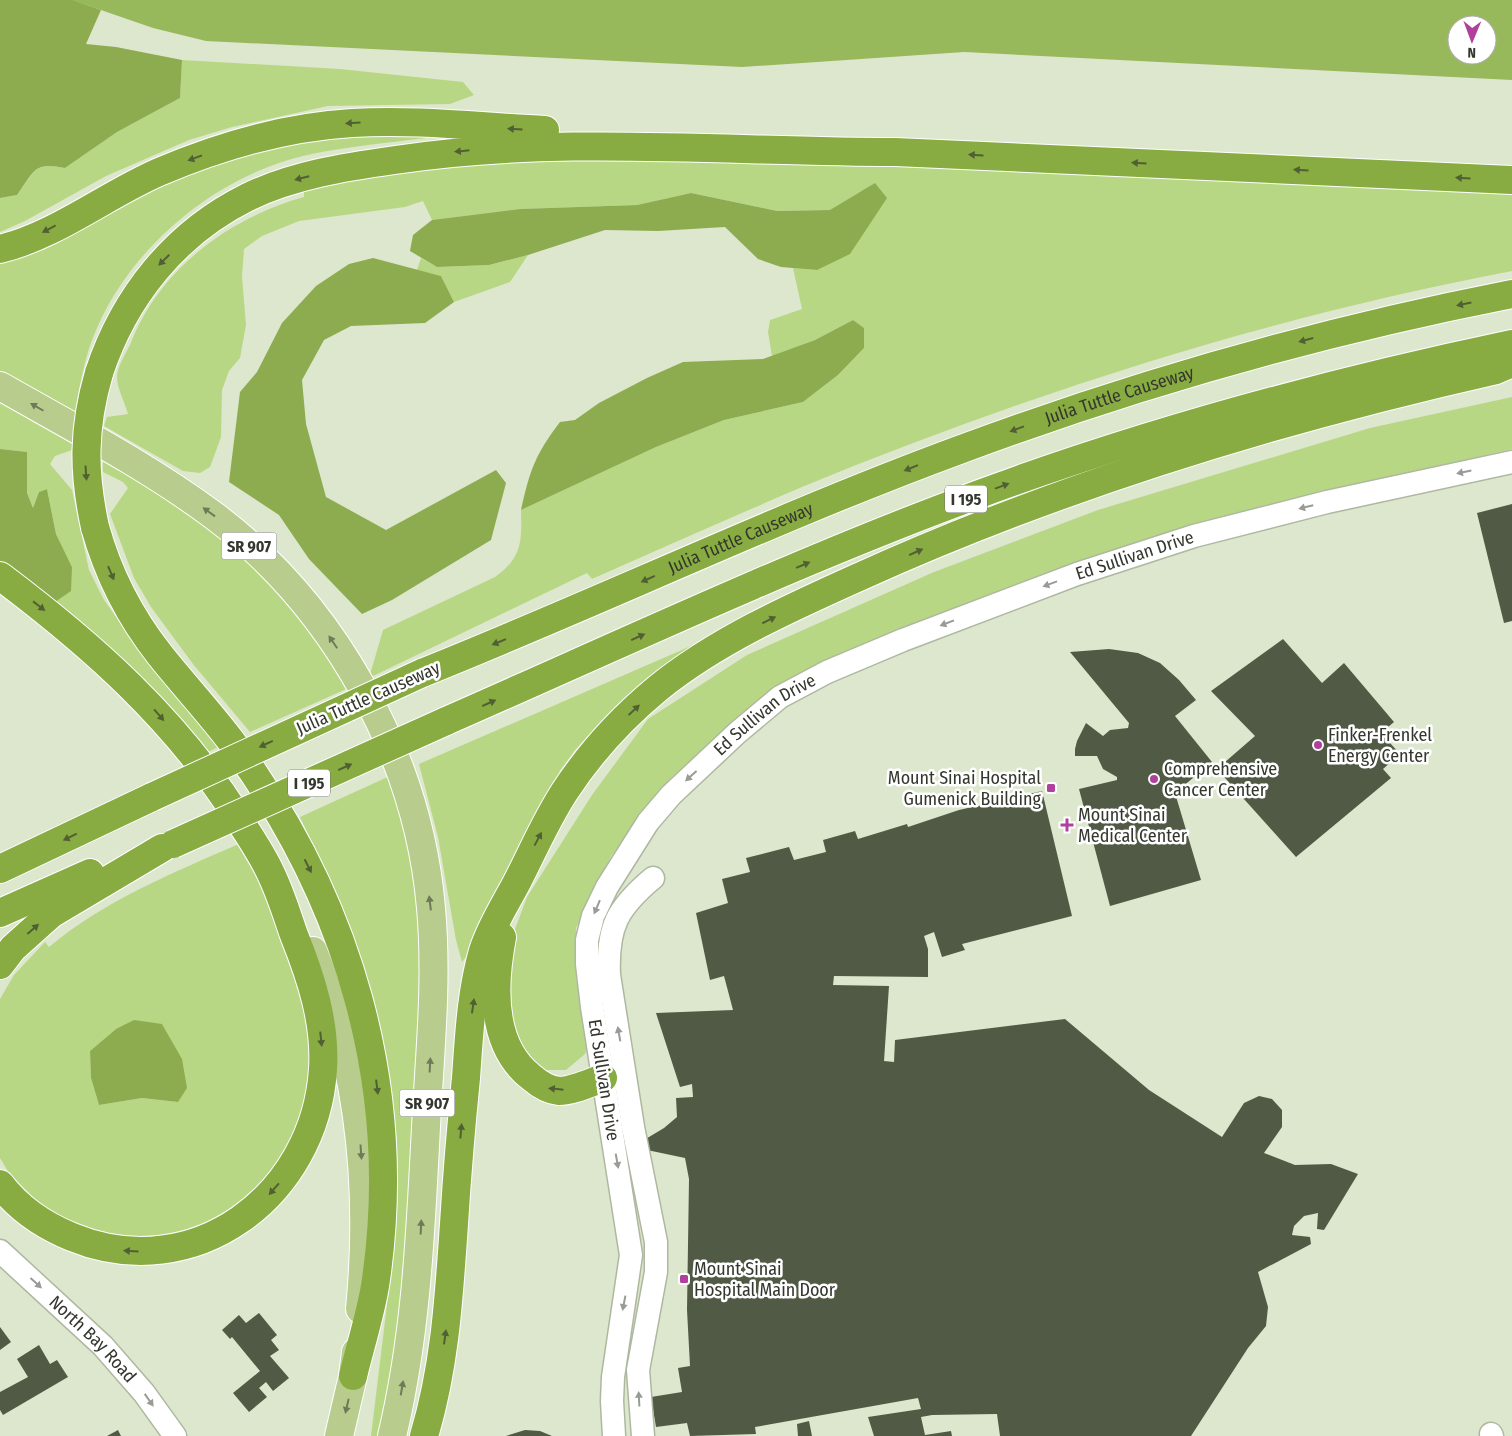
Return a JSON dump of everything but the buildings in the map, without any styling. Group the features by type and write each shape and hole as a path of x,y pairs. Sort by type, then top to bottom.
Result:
{"highway":[{"path":"0,250 47,231 138,182 209,153 273,134 351,123 806,140 895,152"},
{"path":"353,1376 375,1288 382,1186 382,1138 374,1068 354,979 325,902 285,823 231,741 143,632 113,579 102,552 95,527 86,478 85,452 92,399 99,374 117,326 144,283 160,264 201,226 224,210 248,197 296,179 381,162 486,148 648,145 805,152 895,152 1512,180"},
{"name":"Julia Tuttle Causeway","path":"0,869 422,673 550,622 810,509 1032,424 1118,395 1322,335 1512,294"},
{"name":"I 195","path":"0,913 89,874 168,846 444,722 824,556 938,509 1097,453 1225,414 1373,374 1512,344"},
{"path":"424,1436 433,1407 446,1332 457,1179 477,978 491,926 565,791 610,734 661,686 688,666 751,629 832,589 932,545 1057,498 1292,422 1369,400 1496,370 1512,363"},
{"path":"0,576 79,638 142,696 195,757 217,786 272,875 315,994 322,1044 323,1068 316,1115 297,1158 276,1187 248,1215 204,1240 152,1252 108,1248 62,1233 24,1209 0,1184"},
{"path":"0,964 14,948 51,914 168,846"},
{"path":"516,883 499,953 497,1012 505,1044 524,1072 550,1090 572,1088 603,1078"}],"main road":[{"name":"SR 907","path":"0,386 181,492 236,533 270,565 302,599 335,644 374,714 400,772 413,812 425,867 431,906 434,976 418,1273 408,1357 392,1436"},
{"path":"272,875 303,925 326,984 347,1054 357,1112 364,1214 362,1289 353,1376 339,1436"}],"street":[{"name":"Ed Sullivan Drive","path":"614,1436 613,1377 631,1255 603,1078 586,952 589,930 599,901 648,822 679,786 780,698 826,672 903,640 1077,574 1232,526 1318,504 1512,462"},
{"name":"Ed Sullivan Drive","path":"643,1436 638,1370 656,1272 656,1242 633,1126 609,975 608,958 611,933 620,911 632,896 653,878"},
{"name":"North Bay Road","path":"0,1251 79,1321 108,1351 144,1393 175,1436"}],"shaded area":[{"path":"0,0 73,0 101,10 86,44 116,47 182,60 180,98 117,132 65,168 54,166 40,167 35,170 17,195 0,198"},
{"path":"72,0 1512,0 1512,80 964,52 742,67 206,41 153,28"},
{"path":"182,60 340,69 463,82 474,95 450,104 328,106 232,127 189,140 106,176 25,221 0,232 0,198 17,195 40,167 54,166 65,168 117,132 180,98"},
{"path":"426,133 426,138 318,153 267,167 232,184 199,205 168,230 141,258 118,290 99,323 86,359 75,415 0,376 0,257 174,173 292,139"},
{"path":"599,151 1512,193 1512,271 1331,311 1241,335 1063,389 975,420 802,487 592,579 587,573 369,678 383,630 495,577 511,563 519,548 521,510 656,447 724,420 803,402 838,375 864,348 864,328 853,320 815,340 772,356 768,332 770,320 802,309 793,268 817,270 875,184 831,210 777,211 691,193 637,205 520,209 432,220 423,201 405,207 299,221 262,236 244,249 242,277 246,325 240,358 229,371 222,390 221,437 210,467 200,473 183,471 104,426 107,417 128,414 117,381 120,365 143,318 159,293 178,270 200,250 249,218 276,206 304,197 304,187 379,173"},
{"path":"875,183 887,198 850,254 817,270 781,267 758,259 725,227 658,231 605,230 528,255 489,265 437,267 410,251 413,235 432,220 520,209 637,205 691,193 777,211 830,210"},
{"path":"528,255 510,282 454,302 441,276 417,270 421,258 437,267 489,265"},
{"path":"373,258 441,276 454,302 425,323 351,326 324,340 302,380 306,424 326,497 386,530 496,470 506,483 491,540 392,600 362,614 309,559 279,515 229,482 240,392 257,372 282,323 316,286 349,264"},
{"path":"853,320 864,328 864,348 838,375 803,402 724,420 656,447 521,510 534,463 560,422 575,420 599,403 683,362 763,359 815,340"},
{"path":"1512,397 1512,449 1367,482 1173,533 995,593 850,650 751,706 672,777 611,856 576,928 576,977 588,1046 585,1054 566,1070 540,1070 523,1055 508,1028 511,940 527,897 592,795 648,719 747,655 934,572 1098,510 1370,428"},
{"path":"0,402 73,441 72,450 55,456 50,464 72,490 89,570 104,600 147,660 218,747 208,752 160,696 96,635 55,602 72,567 56,534 47,489 39,492 33,508 27,493 27,452 0,449"},
{"path":"0,449 27,452 27,493 33,508 39,492 47,489 56,534 72,567 71,591 55,602 0,561"},
{"path":"103,457 165,490 289,598 353,686 250,732 193,664 151,607 134,578 110,514 128,488 123,482 103,472"},
{"path":"691,646 692,651 618,704 575,750 559,772 565,774 472,949 462,962 456,940 438,837 419,764"},
{"path":"392,775 425,910 418,1205 386,1436 371,1436 389,1288 392,1185 371,999 360,956 336,893 300,817"},
{"path":"241,843 292,948 310,1026 308,1096 291,1144 258,1190 216,1222 172,1236 120,1237 91,1231 63,1219 40,1204 9,1173 0,1158 0,999 14,975 45,942 49,947 93,915 141,888","holes":["162,1024 172,1042 178,1102 142,1098 99,1105 91,1078 90,1051 116,1029"]},
{"path":"134,1020 162,1024 182,1059 187,1088 178,1102 142,1098 99,1105 91,1078 90,1051 116,1029"}],"place":[{"name":"Finker-Frenkel Energy Center","path":"1318,745"},
{"name":"Comprehensive Cancer Center","path":"1154,779"},
{"name":"Mount Sinai Hospital Gumenick Building","path":"1051,788"},
{"name":"Mount Sinai Medical Center","path":"1067,825"},
{"name":"Mount Sinai Hospital Main Door","path":"684,1279"}]}
